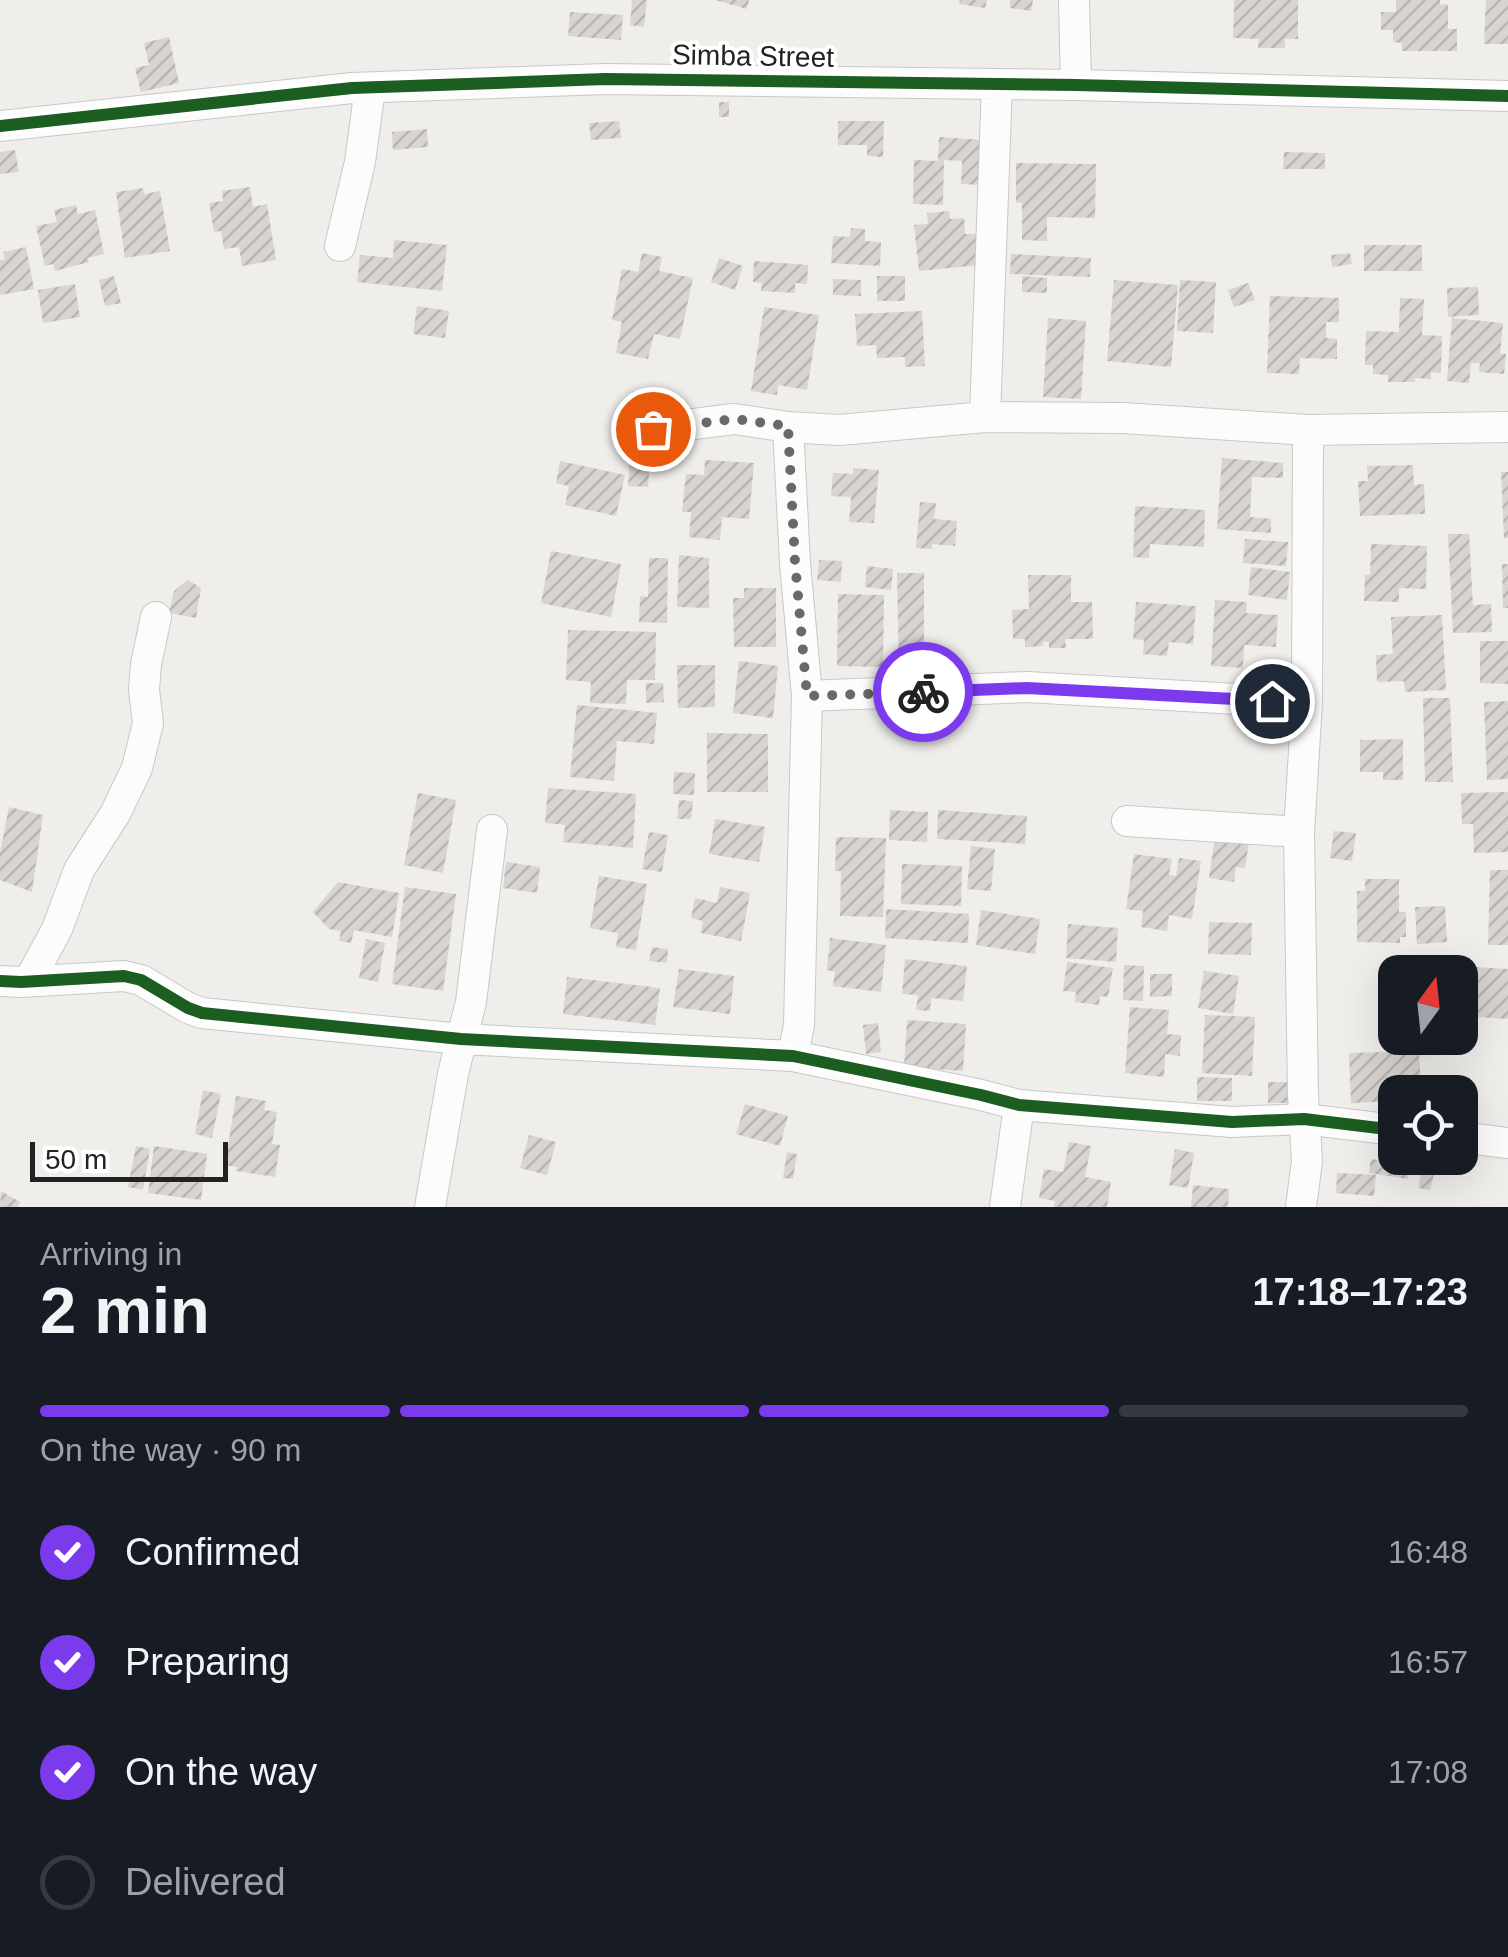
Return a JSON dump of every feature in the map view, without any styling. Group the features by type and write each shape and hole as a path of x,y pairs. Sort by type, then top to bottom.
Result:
{"street":[{"path":"1074,0 1076,85"},
{"name":"Simba Street","path":"0,126 370,88 605,79 1508,96"},
{"path":"985,417 996,84"},
{"path":"340,246 360,162 370,88"},
{"path":"653,429 734,419 839,430 985,417 1123,418 1308,430 1508,427"},
{"path":"788,426 807,696 799,1025 794,1056"},
{"path":"1301,1207 1307,1161 1299,832 1307,702 1308,430"},
{"path":"14,981 56,929 79,870 137,768 148,723 144,690 156,616"},
{"path":"807,696 1027,688 1307,702"},
{"path":"1127,821 1299,832"},
{"path":"430,1207 471,1002 492,830"},
{"path":"14,981 124,976 141,980 202,1013 461,1038 794,1056 1018,1105 1232,1122 1304,1119 1378,1128"},
{"path":"1005,1207 1018,1105"},
{"path":"1478,1139 1508,1143"}],"building":[{"path":"632,0 647,0 644,27 630,25"},
{"path":"715,0 749,0 747,9"},
{"path":"960,0 987,0 985,8 959,4"},
{"path":"1010,0 1033,0 1031,11 1010,8"},
{"path":"1234,0 1298,0 1298,39 1285,39 1285,48 1258,48 1259,39 1233,38"},
{"path":"1396,0 1440,0 1440,5 1448,4 1448,29 1457,29 1457,51 1402,51 1402,43 1393,42 1393,30 1381,30 1381,12 1396,12"},
{"path":"1486,0 1508,0 1508,44 1484,44"},
{"path":"570,12 623,15 621,40 568,36"},
{"path":"169,37 179,83 141,92 135,68 149,65 144,43"},
{"path":"719,102 729,102 729,117 719,117"},
{"path":"619,121 621,138 591,140 589,123"},
{"path":"838,121 884,121 883,157 867,156 867,145 838,145"},
{"path":"427,129 428,147 393,150 392,132"},
{"path":"939,137 984,140 982,185 961,184 962,161 944,160 943,205 913,204 914,160 938,161"},
{"path":"15,150 19,172 0,174 0,152"},
{"path":"1284,152 1325,153 1325,169 1283,169"},
{"path":"1016,163 1096,164 1095,218 1047,217 1047,241 1022,240 1022,203 1016,202"},
{"path":"250,187 253,207 267,204 276,260 242,266 239,247 224,249 221,231 214,232 209,203 223,201 222,191"},
{"path":"143,188 144,194 160,191 170,251 125,258 116,192"},
{"path":"76,205 78,214 95,210 104,254 55,271 53,264 45,266 36,226 57,222 54,210"},
{"path":"949,211 950,219 964,218 965,234 977,234 980,265 919,271 914,225 928,224 927,213"},
{"path":"851,228 865,229 865,241 881,242 880,266 831,263 833,236 850,237"},
{"path":"394,240 447,245 442,291 357,282 360,255 393,258"},
{"path":"1364,245 1422,245 1422,271 1364,271"},
{"path":"26,247 34,289 0,295 3,252"},
{"path":"642,253 662,257 659,271 693,278 680,339 654,334 648,359 616,353 622,322 612,320 622,269 638,272"},
{"path":"1350,253 1352,264 1332,267 1331,255"},
{"path":"1011,254 1091,258 1090,277 1010,274"},
{"path":"719,258 743,266 735,290 711,282"},
{"path":"754,261 808,265 807,284 795,283 795,293 761,291 762,283 753,282"},
{"path":"114,276 121,303 105,306 99,280"},
{"path":"877,276 905,276 905,301 877,301"},
{"path":"1022,276 1047,278 1047,293 1022,292"},
{"path":"833,279 861,280 861,296 833,295"},
{"path":"1114,280 1178,285 1171,367 1107,361"},
{"path":"1180,280 1216,282 1213,333 1177,331"},
{"path":"1248,283 1255,300 1234,307 1228,290"},
{"path":"75,284 80,317 43,323 38,290"},
{"path":"1478,287 1479,315 1448,317 1447,288"},
{"path":"1270,296 1339,298 1339,322 1326,322 1326,338 1337,339 1337,359 1300,358 1299,374 1267,373"},
{"path":"1400,298 1424,299 1422,335 1442,336 1441,373 1431,372 1431,379 1388,382 1388,375 1373,374 1373,365 1365,365 1366,331 1399,332"},
{"path":"417,306 449,311 445,338 413,334"},
{"path":"764,307 819,315 807,390 778,385 777,395 751,391"},
{"path":"922,311 925,366 905,367 905,357 877,358 876,345 857,346 855,314"},
{"path":"1048,318 1086,321 1081,399 1043,397"},
{"path":"1452,318 1503,323 1500,354 1506,354 1504,374 1479,372 1480,363 1471,363 1469,383 1447,381"},
{"path":"631,443 651,444 648,487 628,486"},
{"path":"1222,458 1283,463 1283,478 1252,477 1250,517 1271,519 1271,533 1217,529"},
{"path":"705,460 754,463 749,519 722,517 720,540 689,537 691,512 682,512 686,474 704,475"},
{"path":"560,461 625,475 616,516 565,505 569,486 556,483"},
{"path":"1413,465 1414,485 1424,484 1425,514 1360,516 1358,481 1368,481 1367,466"},
{"path":"853,468 879,470 874,523 849,522 851,497 831,496 833,473 853,474"},
{"path":"1501,472 1508,472 1508,538 1504,538"},
{"path":"920,502 936,503 934,519 957,521 955,546 932,544 932,549 916,548"},
{"path":"1135,506 1205,510 1204,547 1150,544 1149,558 1133,557"},
{"path":"1448,534 1469,534 1473,605 1491,604 1492,632 1453,633"},
{"path":"1245,539 1288,542 1286,566 1243,563"},
{"path":"1371,544 1427,546 1426,589 1399,588 1399,602 1364,601"},
{"path":"551,551 621,564 611,617 541,603"},
{"path":"679,555 709,558 709,608 677,607"},
{"path":"649,558 668,558 667,623 639,622 640,596 648,597"},
{"path":"819,560 842,561 841,582 817,580"},
{"path":"1502,564 1508,564 1508,608 1503,608"},
{"path":"867,566 893,569 891,590 865,587"},
{"path":"1251,567 1290,572 1287,600 1248,595"},
{"path":"897,573 924,573 924,672 899,672"},
{"path":"1028,575 1071,575 1071,602 1092,602 1093,639 1065,639 1066,648 1049,648 1049,642 1025,647 1025,639 1013,639 1012,610 1029,609"},
{"path":"188,580 201,588 196,618 169,613 174,591"},
{"path":"744,588 776,588 776,647 734,647 733,598 744,598"},
{"path":"838,594 884,595 883,667 837,666"},
{"path":"1215,600 1247,602 1246,613 1278,615 1276,647 1244,645 1243,668 1211,666"},
{"path":"1136,602 1196,606 1193,644 1169,642 1167,656 1143,654 1144,640 1133,639"},
{"path":"1442,615 1446,690 1405,692 1404,681 1377,682 1376,655 1393,654 1391,617"},
{"path":"568,630 656,632 655,680 627,680 626,704 590,703 591,682 566,680"},
{"path":"1480,641 1508,641 1508,684 1480,683"},
{"path":"739,661 778,666 773,718 733,713"},
{"path":"677,665 715,665 715,707 678,708"},
{"path":"646,683 663,683 664,702 646,703"},
{"path":"1423,698 1450,698 1453,782 1425,782"},
{"path":"1508,701 1508,779 1487,780 1484,702"},
{"path":"577,705 657,713 654,744 617,741 614,781 570,777"},
{"path":"707,733 768,734 768,792 707,792"},
{"path":"1403,739 1403,780 1383,780 1383,772 1360,772 1360,740"},
{"path":"674,772 695,773 694,795 673,794"},
{"path":"548,788 636,794 633,848 563,842 565,825 545,823"},
{"path":"1508,792 1508,852 1474,853 1473,824 1462,824 1461,793"},
{"path":"418,793 456,800 443,873 404,865"},
{"path":"679,800 693,801 691,819 677,819"},
{"path":"9,807 43,815 32,892 0,880 0,853"},
{"path":"890,810 928,812 927,842 889,840"},
{"path":"938,810 1027,816 1025,844 937,839"},
{"path":"715,819 765,827 759,862 709,854"},
{"path":"1334,831 1356,833 1352,861 1330,858"},
{"path":"649,832 668,835 662,872 642,869"},
{"path":"836,837 886,838 883,917 840,916 841,871 835,871"},
{"path":"1215,837 1249,842 1245,868 1236,867 1234,882 1209,878"},
{"path":"971,846 995,849 991,891 967,889"},
{"path":"1134,854 1172,859 1169,875 1176,876 1179,858 1201,861 1192,919 1169,915 1167,931 1141,927 1143,911 1126,909"},
{"path":"506,862 540,867 537,893 503,888"},
{"path":"902,864 962,866 961,906 901,904"},
{"path":"1490,870 1508,870 1508,945 1488,945"},
{"path":"599,876 647,884 636,950 616,947 618,933 590,928"},
{"path":"1365,879 1399,879 1399,912 1406,912 1406,937 1400,937 1400,943 1357,942 1357,891 1365,891"},
{"path":"338,882 399,893 392,937 354,930 351,943 339,941 341,931 329,929 313,912"},
{"path":"405,887 456,894 443,991 392,984"},
{"path":"720,887 750,893 741,941 701,933 703,921 691,918 695,898 717,903"},
{"path":"1445,906 1447,942 1417,944 1415,907"},
{"path":"886,909 969,914 968,943 885,938"},
{"path":"981,910 1040,919 1035,954 976,945"},
{"path":"1209,922 1252,923 1251,955 1208,954"},
{"path":"1068,924 1118,928 1116,962 1066,958"},
{"path":"830,938 886,945 881,992 833,986 835,972 827,970"},
{"path":"366,939 385,943 378,982 359,978"},
{"path":"652,947 668,949 667,963 649,961"},
{"path":"905,959 967,966 963,1001 931,998 930,1011 916,1010 918,995 902,994"},
{"path":"1067,962 1113,968 1108,997 1100,996 1099,1005 1075,1002 1076,992 1063,991"},
{"path":"1124,965 1144,966 1143,1001 1123,1000"},
{"path":"1478,967 1508,969 1508,1019 1478,1017"},
{"path":"679,969 734,976 730,1014 673,1007"},
{"path":"1204,971 1239,976 1233,1014 1198,1008"},
{"path":"1150,974 1172,974 1172,996 1150,997"},
{"path":"567,977 660,988 655,1025 563,1014"},
{"path":"1130,1007 1169,1010 1167,1034 1181,1035 1180,1056 1165,1054 1164,1077 1125,1073"},
{"path":"1205,1015 1255,1017 1252,1076 1202,1073"},
{"path":"907,1020 966,1024 963,1071 904,1067"},
{"path":"878,1023 881,1052 866,1054 863,1025"},
{"path":"1349,1053 1419,1055 1420,1075 1378,1075 1378,1102 1351,1103"},
{"path":"1197,1077 1232,1078 1232,1101 1197,1101"},
{"path":"1268,1082 1298,1082 1297,1103 1268,1103"},
{"path":"203,1090 221,1094 212,1138 195,1134"},
{"path":"236,1096 266,1101 264,1110 277,1112 272,1144 280,1145 275,1177 236,1171 237,1167 225,1165"},
{"path":"745,1104 788,1116 780,1146 736,1134"},
{"path":"529,1135 556,1142 547,1175 520,1168"},
{"path":"1069,1142 1091,1146 1085,1177 1111,1182 1107,1207 1054,1207 1055,1201 1039,1198 1044,1169 1063,1172"},
{"path":"136,1146 150,1149 143,1190 128,1187"},
{"path":"154,1146 207,1154 201,1200 148,1193"},
{"path":"1175,1149 1194,1153 1188,1188 1169,1185"},
{"path":"787,1152 797,1154 793,1179 783,1178"},
{"path":"1371,1159 1378,1160 1378,1174 1369,1173"},
{"path":"1337,1173 1376,1175 1374,1196 1336,1193"},
{"path":"1421,1175 1434,1175 1430,1190 1418,1188"},
{"path":"1193,1185 1229,1189 1228,1207 1191,1207"},
{"path":"1,1191 20,1202 18,1207 0,1207"}],"cycle path":[{"path":"0,126 352,88 605,79 1508,96"},
{"path":"0,981 124,976 141,980 202,1013 461,1039 793,1056 1019,1105 1232,1122 1304,1119 1378,1128"}],"way so far":[{"path":"653,429 734,419 788,426 807,696 923,692"}],"route":[{"path":"923,692 1027,688 1272,701"}]}
